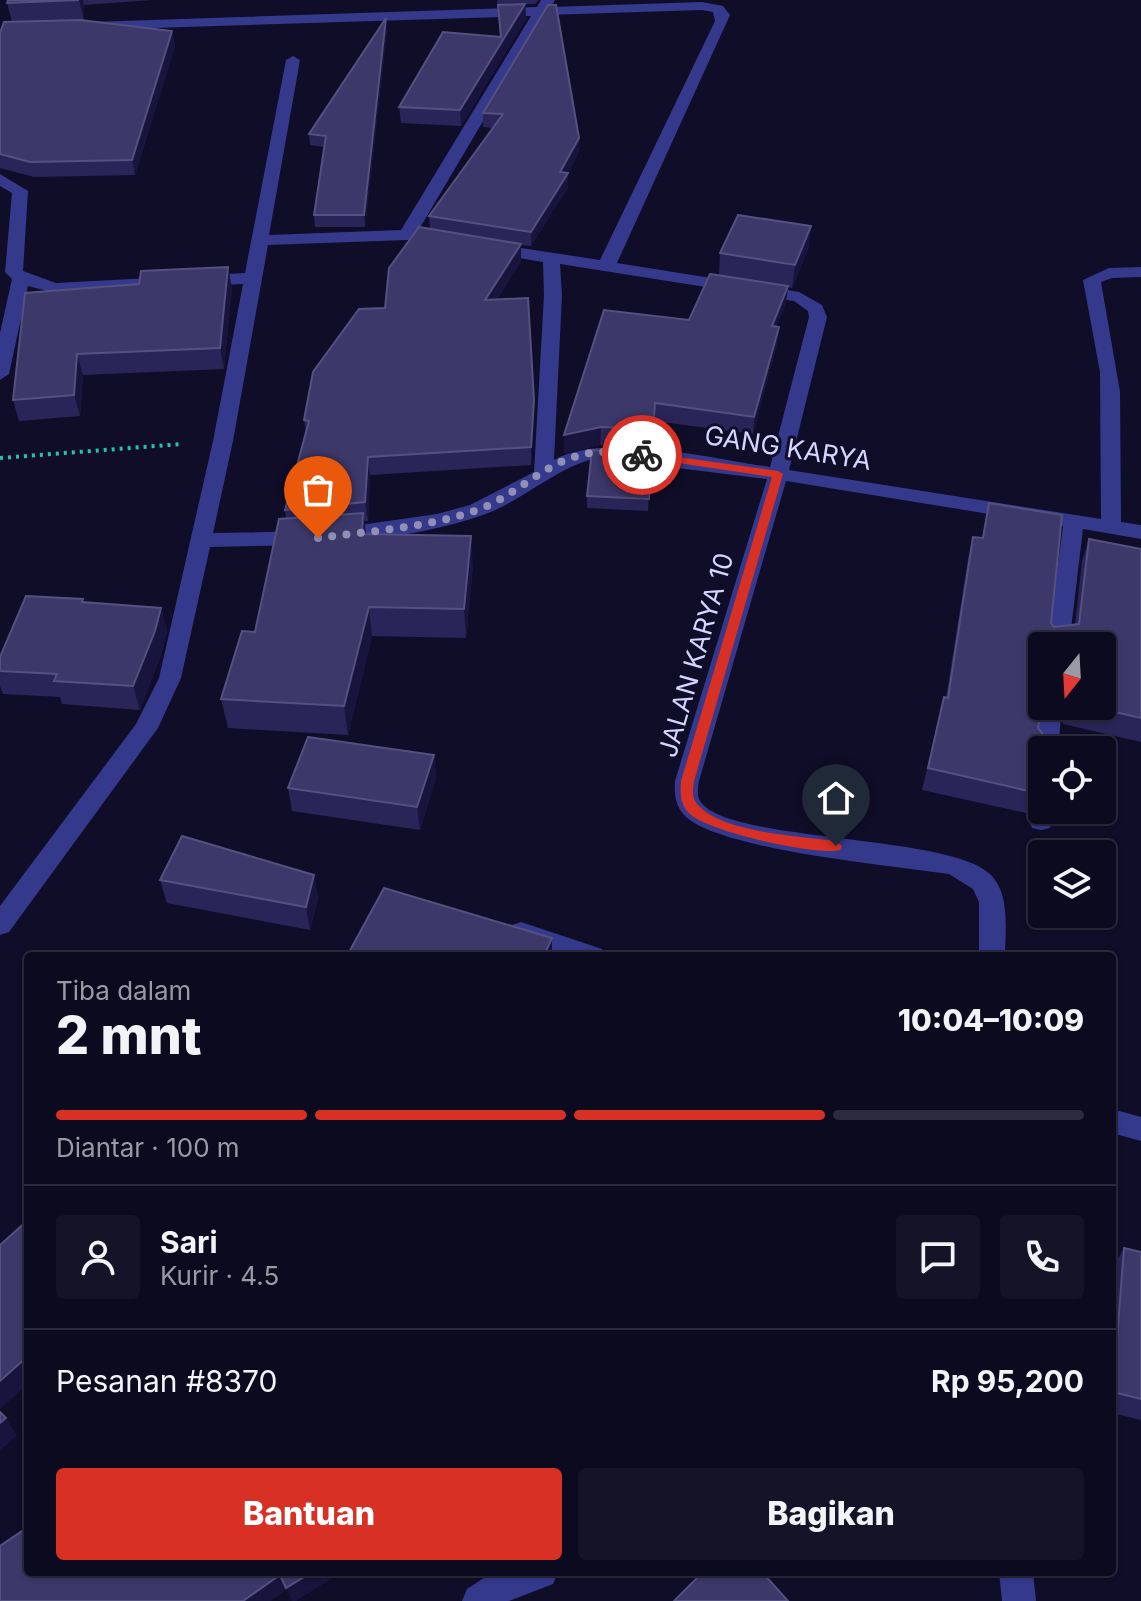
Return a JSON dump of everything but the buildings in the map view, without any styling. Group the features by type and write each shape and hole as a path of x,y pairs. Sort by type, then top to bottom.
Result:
{"street":[{"path":"75,27 546,5 675,3 710,7 723,15 722,21 606,267"},
{"path":"407,235 546,5"},
{"path":"0,925 146,728 170,678 223,441 293,60"},
{"path":"0,179 20,191 14,272 21,278 55,288 255,278"},
{"path":"262,240 407,235 799,297 816,309 818,317 778,474"},
{"path":"544,472 553,295 551,259"},
{"path":"1111,528 1113,447 1109,369 1096,316 1092,280 1109,273 1137,271"},
{"path":"0,374 21,278"},
{"name":"GANG KARYA","path":"200,540 318,538 437,521 477,510 514,493 544,472 574,457 611,452 778,474 1141,532"},
{"name":"JALAN KARYA 10","path":"778,474 687,781 686,797 694,809 710,821 746,832 955,865 982,882 992,902 992,952"},
{"path":"1060,632 1074,522"},
{"path":"515,930 581,952"},
{"path":"1116,1122 1141,1129"},
{"path":"497,1585 527,1576"}],"path":[{"path":"0,458 223,441"}],"way so far":[{"path":"318,538 437,521 477,510 514,493 544,472 574,457 597,452 642,455"}],"route":[{"path":"642,455 778,474 687,781 686,797 694,809 710,821 746,832 836,846"}]}
